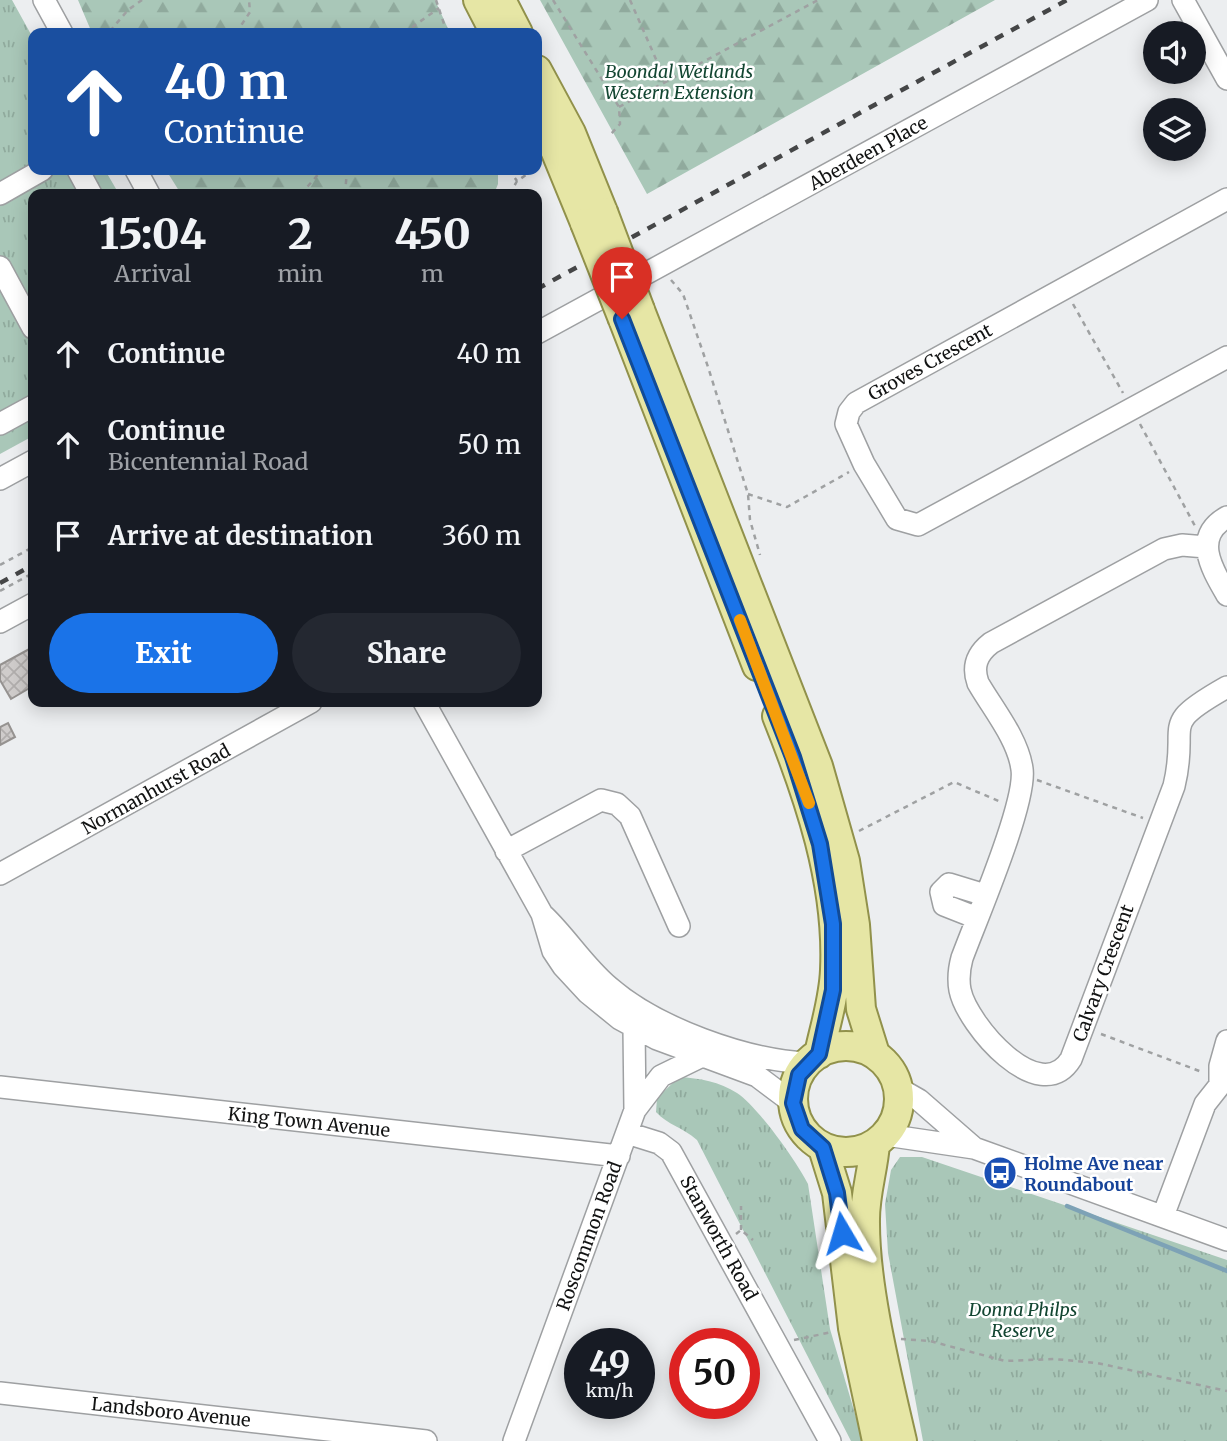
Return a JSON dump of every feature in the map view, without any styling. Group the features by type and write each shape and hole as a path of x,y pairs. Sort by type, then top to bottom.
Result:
{"main road":[{"path":"478,0 492,28"},
{"path":"501,0 515,28"},
{"path":"542,78 571,133 594,218 793,757 820,844 835,952 831,1007 813,1058 794,1088 793,1103 802,1129 823,1148 840,1153 858,1152 880,1140 895,1121 899,1105 894,1075 875,1054 861,1009 855,925 845,862 818,766 631,315"},
{"path":"542,125 594,218"},
{"path":"813,1058 847,1046 875,1054"},
{"path":"880,1140 866,1199 866,1242 881,1342 902,1441"},
{"path":"823,1148 837,1193 853,1328 877,1441"}],"street":[{"path":"44,0 59,28"},
{"name":"Aberdeen Place","path":"542,330 1147,0"},
{"path":"1183,0 1227,79"},
{"path":"0,194 32,175"},
{"name":"Groves Crescent","path":"1227,199 856,403 849,412 846,425 864,464 897,519 919,525 1227,357"},
{"path":"0,267 28,319"},
{"path":"0,424 28,409"},
{"path":"0,479 28,464"},
{"path":"1227,517 1214,526 1206,547 1209,563 1227,595"},
{"name":"Calvary Crescent","path":"1206,547 1182,545 1164,550 982,650 975,666 975,674 1017,752 1023,780 1017,807 959,971 960,991 969,1013 997,1050 1021,1066 1055,1073 1067,1066 1177,771 1176,734 1182,717 1195,705 1227,687"},
{"path":"0,622 28,607"},
{"name":"Normanhurst Road","path":"0,874 302,707"},
{"path":"427,707 542,914 607,985 647,1013 750,1054 777,1061 813,1058"},
{"path":"506,851 601,800 617,804 630,816 679,926"},
{"path":"976,918 944,905 941,892 949,884 985,895"},
{"path":"542,914 553,951 563,966 588,993 634,1028 757,1076 793,1103"},
{"name":"Roscommon Road","path":"634,1028 635,1110"},
{"path":"1163,1216 1205,1104 1224,1086 1220,1066 1227,1041"},
{"name":"Roscommon Road","path":"514,1441 635,1110 661,1076 702,1056"},
{"name":"King Town Avenue","path":"0,1087 618,1156"},
{"path":"898,1088 919,1100 974,1148"},
{"name":"Stanworth Road","path":"627,1133 659,1143 671,1152 830,1441"},
{"path":"880,1140 974,1148 1227,1240"},
{"name":"Landsboro Avenue","path":"0,1393 426,1441"}],"path":[{"path":"113,28 128,10 142,0"},
{"path":"239,28 250,12 249,0"},
{"path":"436,0 445,28"},
{"path":"553,0 619,107 620,124 611,134"},
{"path":"630,0 666,82"},
{"path":"619,107 818,0"},
{"path":"411,28 439,8"},
{"path":"306,189 318,175"},
{"path":"513,175 517,181"},
{"path":"513,189 517,181 526,175"},
{"path":"668,276 683,294 748,494 750,520 760,555"},
{"path":"1065,289 1129,403"},
{"path":"1139,421 1195,528"},
{"path":"748,494 787,507 864,464"},
{"path":"0,565 28,550"},
{"path":"0,591 28,576"},
{"path":"1023,780 1047,783 1159,824"},
{"path":"856,833 954,782 1017,807"},
{"path":"1083,1028 1202,1072"},
{"path":"741,1206 741,1230"},
{"path":"736,1234 741,1230"},
{"path":"741,1230 753,1240"},
{"path":"794,1340 836,1331"},
{"path":"896,1339 930,1341 1005,1361 1054,1359 1097,1363 1227,1391"}],"green space":[{"path":"0,0 12,0 28,29 28,175 108,175 116,189 28,189 28,439 0,454"},
{"path":"78,0 435,0 448,28 90,28"},
{"name":"Boondal Wetlands Western Extension","path":"540,0 995,0 647,194"},
{"path":"169,175 498,175 496,189 178,189"},
{"path":"679,1077 716,1083 746,1100 776,1135 808,1184 830,1329 863,1441 851,1441 697,1140 656,1112 657,1098"},
{"name":"Donna Philps Reserve","path":"900,1157 922,1157 1227,1260 1227,1441 923,1441 888,1253 885,1204 891,1170"}],"building":[{"path":"28,650 28,689 11,699 0,680 0,665"},
{"path":"8,723 15,737 0,745 0,727"}],"waterway":[{"path":"1067,1206 1227,1271"}],"railway":[{"path":"542,286 1067,0"},
{"path":"0,583 28,568"}],"slow traffic":[{"path":"740,620 809,803"}],"place":[{"name":"Holme Ave near Roundabout","path":"1000,1173"}],"route":[{"path":"622,319 793,757 820,844 833,924 835,971 831,1007 819,1054 807,1063 799,1075 794,1088 793,1103 802,1129 811,1140 823,1148 837,1193 842,1233"}]}
